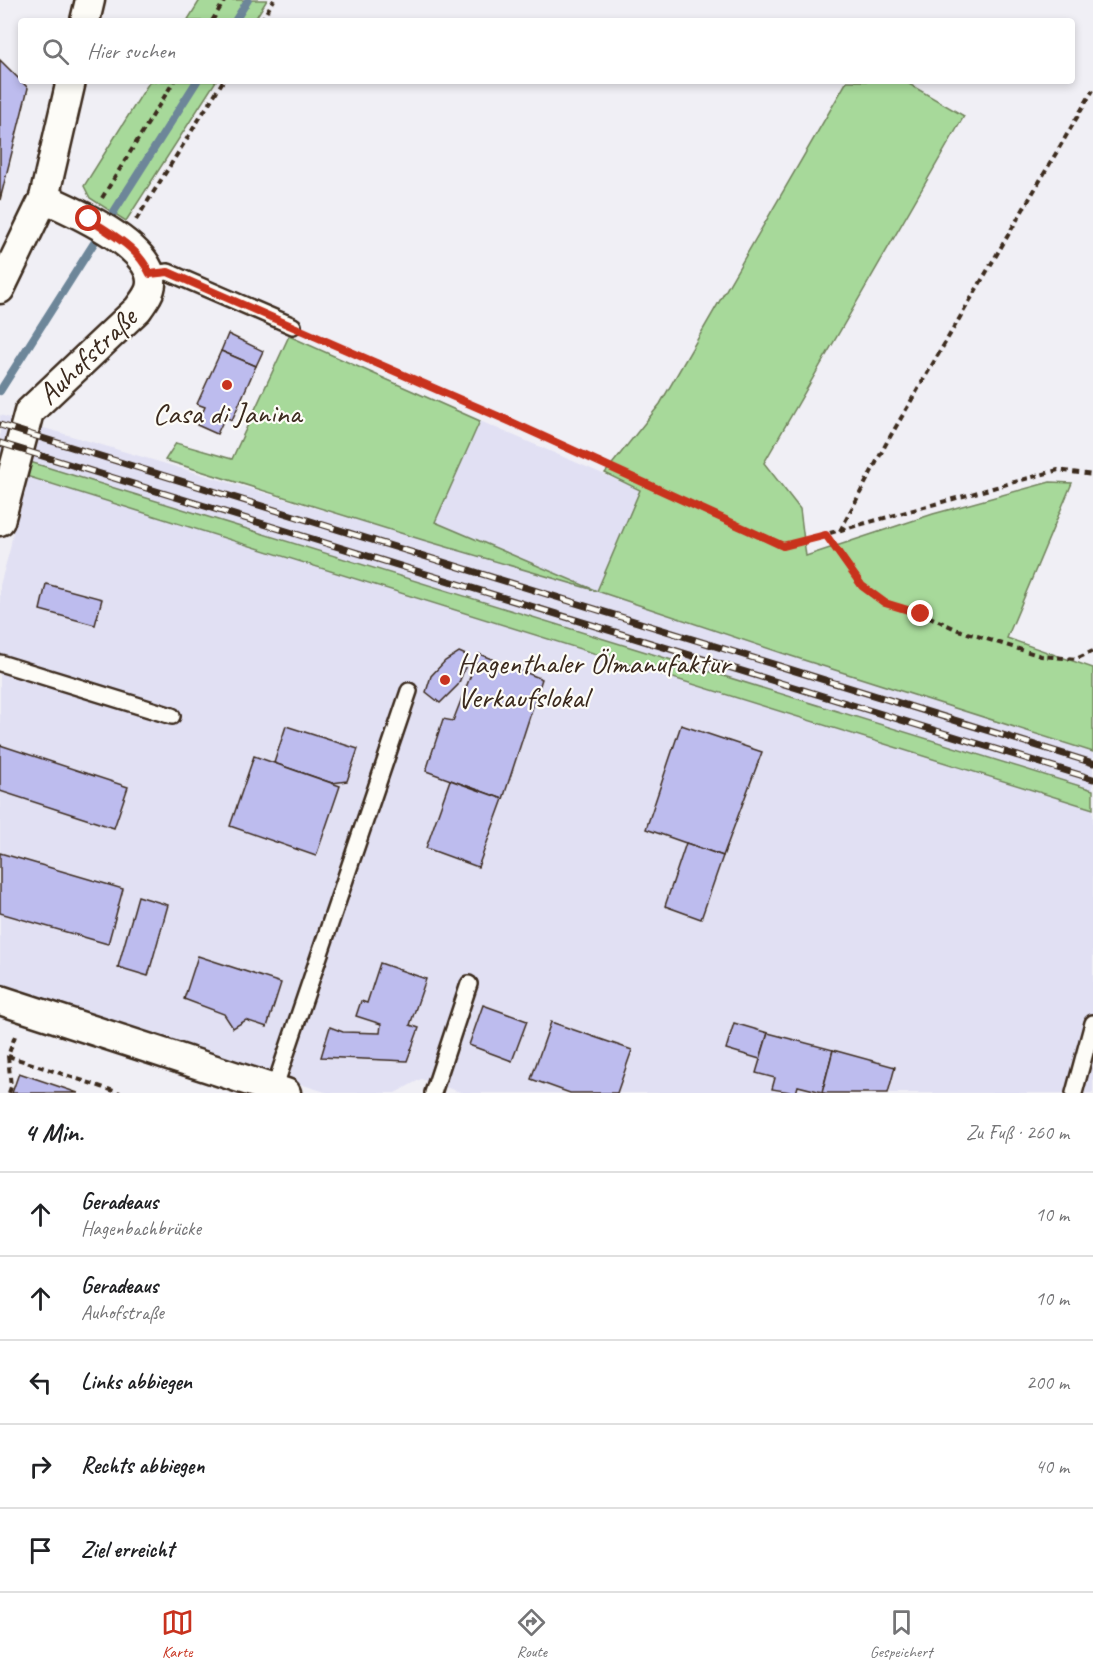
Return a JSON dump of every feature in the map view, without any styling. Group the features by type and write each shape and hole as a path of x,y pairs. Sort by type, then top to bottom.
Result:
{"street":[{"path":"86,18 90,0"},
{"path":"2,277 44,198 69,84"},
{"path":"44,198 91,220"},
{"name":"Auhofstraße","path":"0,520 29,412 138,309 151,288 150,274 144,261 120,239 91,220"},
{"path":"12,1004 280,1091"}],"lane":[{"path":"150,274 168,272 293,326"},
{"path":"0,663 172,716"},
{"path":"280,1091 409,691"},
{"path":"433,1093 469,984"},
{"path":"1074,1093 1093,1023"}],"path":[{"path":"214,18 225,0"},
{"path":"263,18 274,0"},
{"path":"91,220 172,84"},
{"path":"120,239 221,84"},
{"path":"840,531 886,442 1093,90"},
{"path":"293,326 509,421 783,546 1058,470 1093,475"},
{"path":"826,535 862,586 885,603 921,614 958,630 1041,656 1076,659 1093,651"},
{"path":"9,1093 11,1087 8,1056 12,1004"},
{"path":"8,1056 120,1093"}],"shaded area":[{"path":"0,415 590,589 435,522 480,421 640,490 597,591 791,656 1093,752 1093,790 0,454"},
{"path":"23,475 1093,809 1093,1093 463,1093 421,1079 395,1093 328,1093 0,987 0,585 10,549"}],"green space":[{"path":"200,0 267,0 256,18 189,18"},
{"path":"148,84 214,84 126,221 90,198 84,186"},
{"path":"845,84 909,84 964,116 764,463 800,509 806,556 933,514 1050,482 1072,483 1007,638 1093,668 1093,752 791,656 597,591 640,490 605,473 660,404"},
{"path":"289,336 480,421 435,522 597,591 165,460 176,443 232,459"},
{"path":"17,458 1093,790 1093,809 23,475"}],"building":[{"path":"0,60 18,78 18,84 24,84 28,88 0,200"},
{"path":"228,334 263,351 256,366 221,351"},
{"name":"Casa di Janina","path":"221,351 256,366 232,420 225,417 217,434 197,425 205,407 197,404"},
{"path":"46,584 102,599 95,625 40,610"},
{"name":"Hagenthaler Ölmanufaktur Verkaufslokal","path":"459,652 466,655 466,665 458,685 440,703 426,692 431,676 445,661"},
{"path":"479,654 542,679 503,799 426,771 443,719 453,721"},
{"path":"681,725 762,752 723,856 646,829"},
{"path":"286,726 358,749 347,781 332,783 274,763"},
{"path":"0,745 128,787 114,828 0,791"},
{"path":"254,756 340,786 316,856 230,826"},
{"path":"450,780 503,799 478,867 426,848"},
{"path":"686,843 723,856 701,919 665,906"},
{"path":"0,853 123,889 108,944 0,913"},
{"path":"138,896 168,905 148,976 118,967"},
{"path":"198,956 281,983 267,1027 246,1020 233,1028 224,1014 184,999"},
{"path":"380,963 426,979 410,1025 419,1028 407,1061 321,1057 330,1027 343,1032 380,1033 381,1024 356,1016 361,1001 367,1003"},
{"path":"483,1005 527,1021 512,1061 469,1045"},
{"path":"551,1022 632,1050 617,1093 570,1093 531,1079"},
{"path":"734,1023 768,1033 760,1059 726,1049"},
{"path":"768,1033 833,1050 822,1092 798,1086 796,1093 772,1089 775,1078 756,1073"},
{"path":"833,1050 895,1067 888,1093 822,1093"},
{"path":"19,1073 78,1093 12,1093"}],"waterway":[{"path":"237,18 248,0"},
{"path":"0,391 195,84"}],"railway":[{"path":"0,425 1093,763"},
{"path":"0,443 1093,779"}],"place":[{"name":"Casa di Janina","path":"227,385"},
{"name":"Hagenthaler Ölmanufaktur Verkaufslokal","path":"445,680"}],"route":[{"path":"89,219 123,240 144,261 150,274 168,272 509,421 783,546 826,535 862,586 885,603 921,614"}]}
